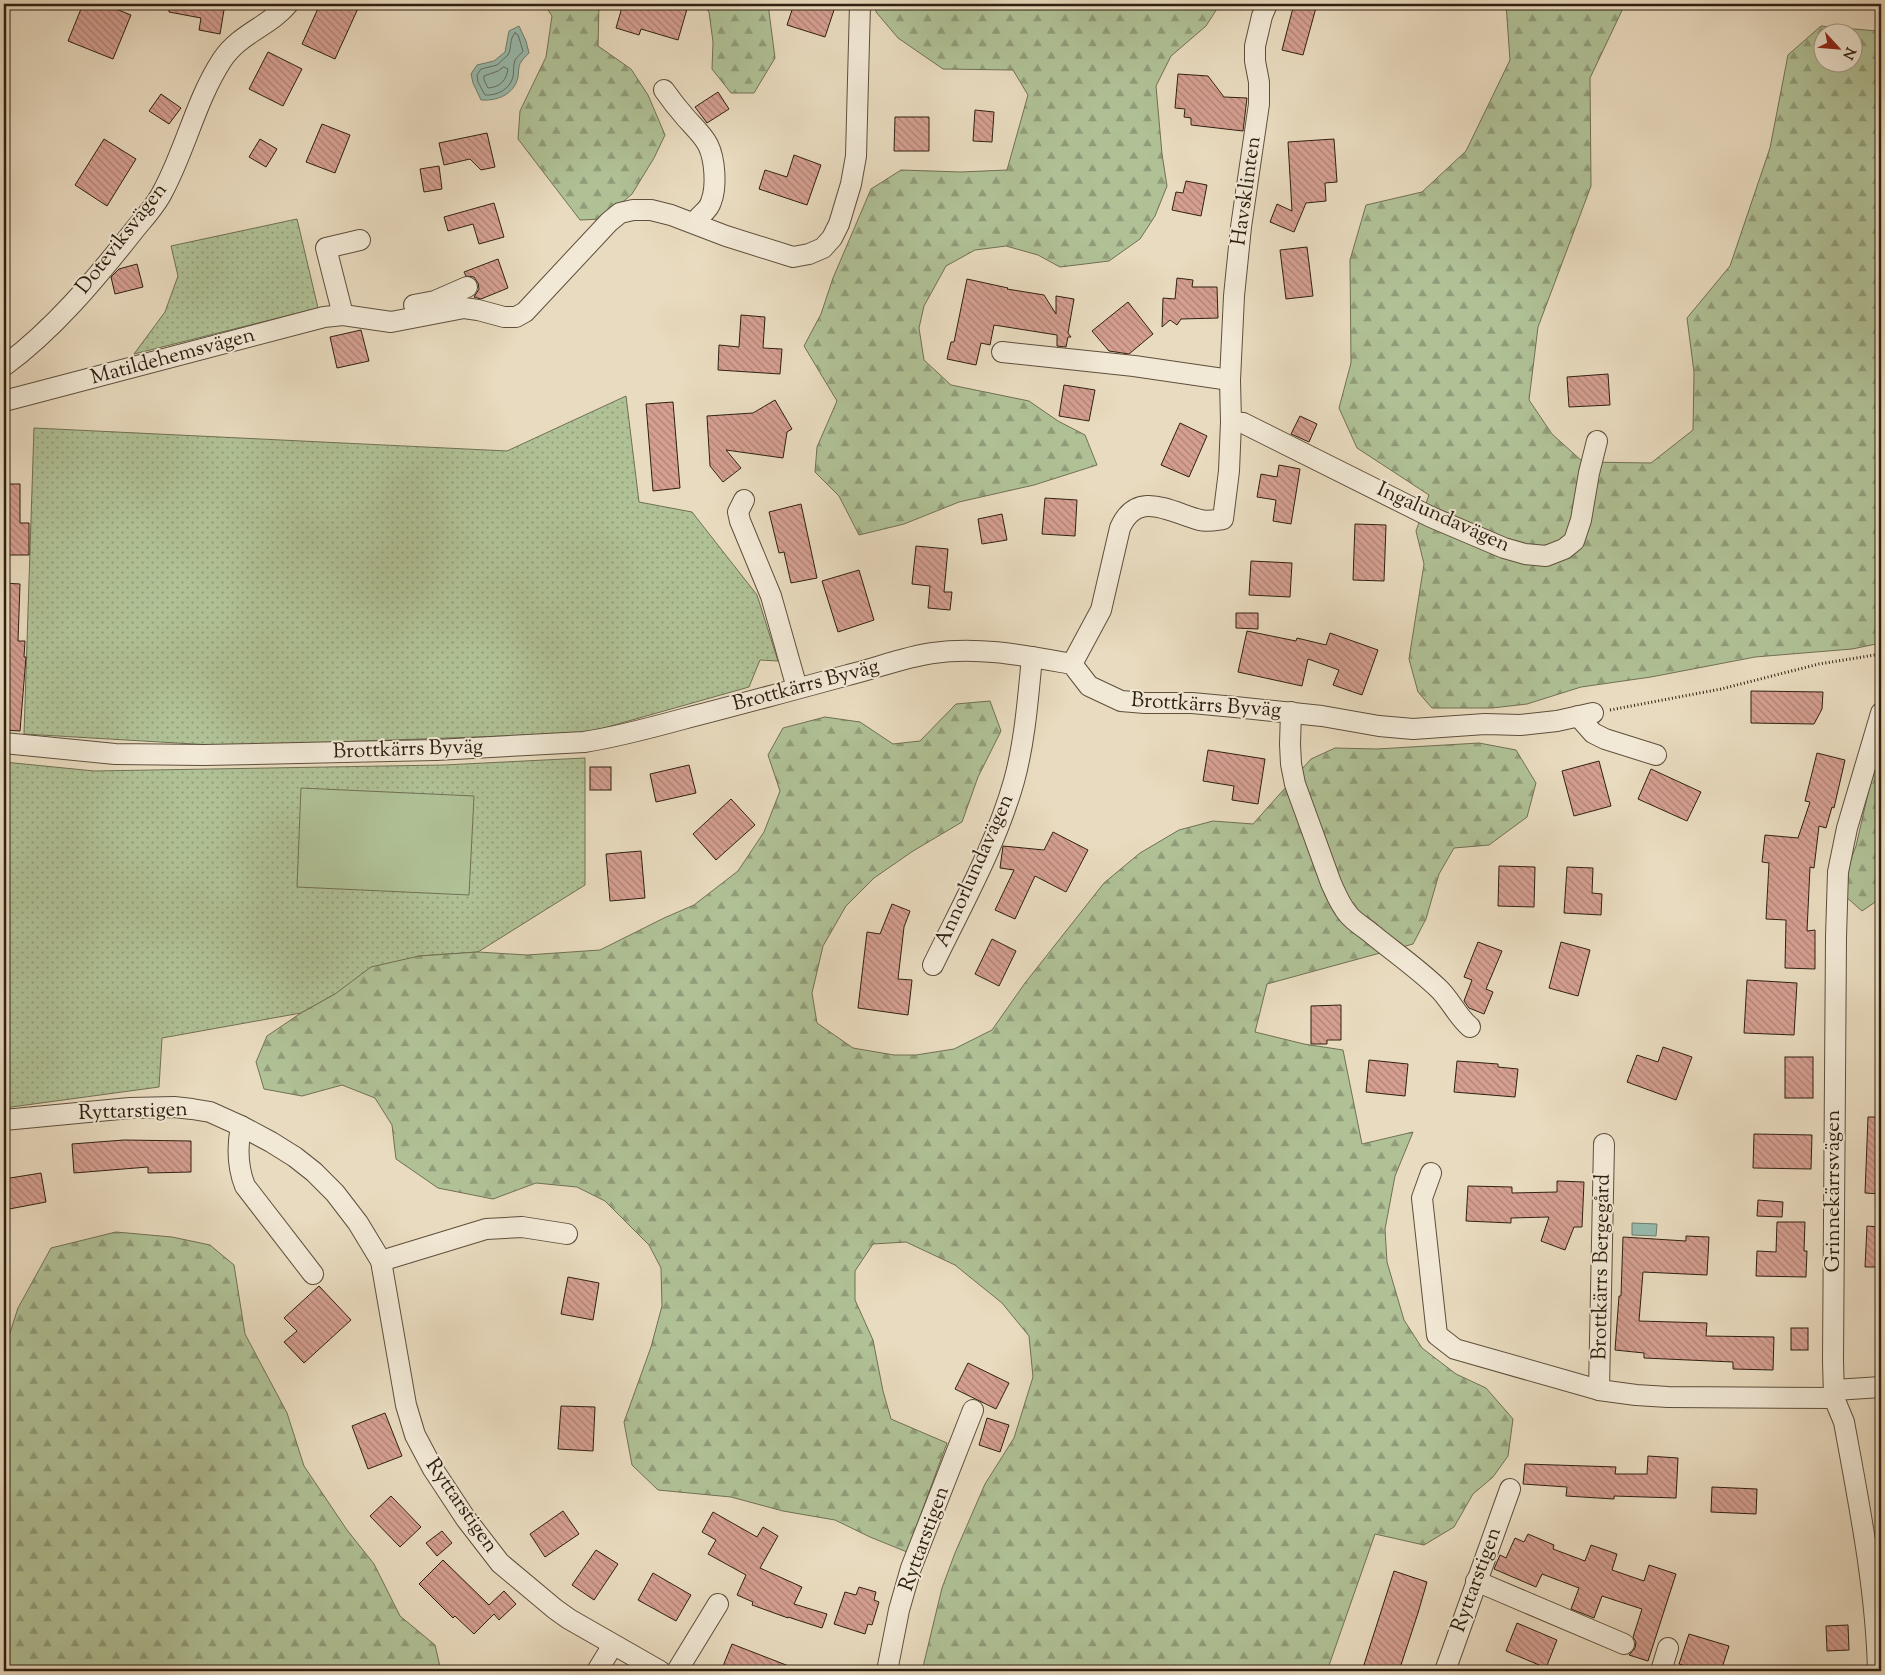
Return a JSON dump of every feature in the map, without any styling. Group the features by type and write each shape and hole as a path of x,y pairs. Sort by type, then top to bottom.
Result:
{"street":[{"name":"Doteviksvägen","path":"4,366 44,333 114,256 145,217 162,193 175,167 203,95 223,58 240,40 280,13 288,4"},
{"name":"Matildehemsvägen","path":"4,401 324,317 343,315 391,322 464,308 504,317 516,316 525,312 609,222 620,214 633,210 651,210 793,257 809,254 823,248 832,238 839,224 851,184 856,156 860,4"},
{"name":"Havsklinten","path":"1072,664 1101,610 1120,528 1125,516 1143,505 1163,508 1202,521 1223,520 1229,471 1230,380 1234,296 1241,227 1259,104 1259,82 1255,61 1255,46 1262,16 1267,4"},
{"path":"664,90 708,145 712,157 714,178 711,203 707,210 697,217 695,223"},
{"path":"343,315 326,248 360,240"},
{"path":"370,318 375,311 435,301 466,287"},
{"path":"1002,352 1134,366 1230,380"},
{"name":"Ingalundavägen","path":"1231,422 1243,423 1431,517 1504,548 1525,554 1546,556 1564,549 1574,541 1581,520 1597,441"},
{"path":"744,500 738,512 740,521 771,596 797,688"},
{"name":"Brottkärrs Byväg","path":"4,743 115,754 305,753 502,748 607,739 904,659 952,651 1006,653 1072,664 1088,686 1121,701 1192,703 1291,712 1379,726 1413,729 1485,724 1520,725 1586,715"},
{"name":"Annorlundavägen","path":"934,965 989,849 1014,780 1022,745 1032,657"},
{"path":"1291,712 1291,764 1295,784 1338,899 1353,919 1420,971 1443,993 1470,1027"},
{"name":"Grinnekärrsvägen","path":"1878,1671 1877,1639 1865,1542 1844,1422 1835,1394 1833,1360 1838,872 1847,828 1881,713"},
{"path":"1586,715 1593,733 1656,755"},
{"name":"Ryttarstigen","path":"4,1120 130,1108 174,1107 210,1112 271,1142 314,1172 335,1194 358,1223 381,1261 406,1405 415,1435 433,1469 466,1519 500,1563 555,1609 613,1645 660,1671"},
{"path":"241,1126 238,1139 239,1172 245,1186 313,1274"},
{"name":"Brottkärrs Bergegård","path":"1600,1390 1604,1144"},
{"name":"Brottkärrs Bergegård","path":"1431,1173 1422,1198 1437,1335 1455,1349 1600,1390 1636,1395 1668,1397 1835,1394 1881,1387"},
{"path":"381,1261 486,1229 522,1226 567,1234"},
{"name":"Ryttarstigen","path":"887,1671 911,1568 973,1410"},
{"name":"Ryttarstigen","path":"1445,1671 1510,1489"},
{"path":"1476,1581 1624,1644"},
{"path":"677,1671 718,1604"},
{"path":"598,1671 613,1645"},
{"path":"1660,1671 1668,1648"}],"path":[{"path":"1586,715 1721,689 1818,664 1881,654"}],"green space":[{"path":"544,4 599,4 598,46 631,69 648,95 665,135 654,158 632,194 603,219 580,220 518,139 520,111 546,57 552,16"},
{"path":"701,4 768,4 775,58 754,93 731,93 712,69 713,42 709,12"},
{"path":"876,4 1220,4 1206,26 1171,56 1156,86 1167,186 1155,216 1140,239 1109,261 1060,267 1038,255 1006,246 975,250 946,266 924,306 919,328 924,360 951,385 1029,401 1058,421 1085,435 1097,465 1034,485 959,502 904,524 859,535 839,496 815,472 817,447 837,401 804,346 821,314 833,278 871,189 901,170 961,172 1007,170 1028,95 1013,70 943,69 898,38 876,12"},
{"path":"1506,4 1625,4 1590,78 1591,186 1538,327 1529,400 1552,434 1583,462 1651,463 1693,430 1694,372 1687,318 1730,266 1770,148 1788,55 1812,34 1812,72 1862,72 1862,30 1881,33 1881,643 1852,649 1755,657 1651,677 1581,687 1527,704 1492,708 1432,708 1418,692 1409,659 1424,564 1416,531 1429,495 1357,448 1339,408 1351,363 1350,260 1366,205 1422,192 1466,151 1510,60"},
{"path":"297,219 318,308 134,354 165,312 178,276 171,246"},
{"path":"626,396 639,502 692,512 757,595 778,661 760,660 749,687 586,733 228,746 24,734 34,428 507,451"},
{"path":"990,701 1001,731 978,777 962,822 913,851 874,878 846,906 823,946 812,993 817,1023 853,1048 894,1055 916,1055 954,1049 992,1030 1025,983 1104,883 1140,853 1179,830 1213,821 1253,824 1311,759 1335,748 1377,749 1479,743 1516,750 1536,783 1527,817 1489,845 1454,848 1439,874 1426,919 1413,944 1267,984 1255,1032 1304,1044 1343,1050 1362,1144 1413,1132 1395,1176 1385,1229 1387,1262 1404,1320 1422,1348 1456,1374 1486,1388 1513,1419 1508,1456 1493,1477 1473,1494 1454,1527 1424,1545 1375,1534 1327,1671 922,1671 942,1588 955,1553 985,1484 1014,1438 1033,1377 1029,1336 1002,1303 955,1265 906,1242 873,1244 855,1271 855,1300 873,1340 883,1391 891,1419 947,1443 907,1552 835,1520 783,1511 731,1497 658,1490 632,1465 624,1422 651,1347 662,1306 661,1268 649,1245 605,1201 577,1187 536,1183 493,1199 438,1188 396,1159 392,1125 375,1098 342,1085 302,1096 264,1089 256,1062 267,1036 301,1013 335,994 371,967 419,956 478,952 527,955 600,950 694,905 738,871 764,832 780,791 768,755 783,728 825,717 860,722 893,744 920,741 956,704"},
{"path":"1881,737 1881,898 1862,911 1845,896 1847,869 1856,846"},
{"path":"585,758 585,885 478,952 419,956 335,994 301,1013 162,1038 159,1087 4,1108 4,762 94,771 444,765"},
{"path":"301,788 474,796 469,895 297,887"},
{"path":"116,1232 172,1237 210,1245 234,1265 245,1334 287,1413 304,1466 347,1530 374,1564 400,1616 435,1645 441,1671 4,1671 4,1351 18,1308 51,1248"}],"water":[{"path":"519,26 529,53 520,64 516,83 504,96 481,100 471,74 477,65 494,61 505,52 509,31"},
{"path":"1632,1223 1657,1224 1656,1236 1632,1235"}],"building":[{"path":"83,4 103,4 131,15 113,59 68,41"},
{"path":"169,4 225,4 220,34 199,30 201,18 169,12"},
{"path":"320,4 360,4 335,59 302,44"},
{"path":"623,4 668,4 687,9 678,40 641,29 639,35 616,28"},
{"path":"794,4 836,4 825,37 787,25"},
{"path":"1294,4 1317,4 1303,55 1282,50"},
{"path":"268,52 302,69 283,106 249,89"},
{"path":"1178,74 1208,76 1224,97 1247,98 1243,131 1191,125 1191,118 1184,117 1185,109 1175,108"},
{"path":"718,92 729,109 707,123 695,107"},
{"path":"161,94 181,108 169,124 149,111"},
{"path":"975,110 994,112 992,142 973,141"},
{"path":"895,117 929,117 929,151 894,151"},
{"path":"322,124 350,135 335,173 306,162"},
{"path":"487,133 495,167 481,170 470,159 444,165 439,143"},
{"path":"104,139 136,159 107,206 75,185"},
{"path":"260,139 277,149 266,167 249,157"},
{"path":"1334,139 1337,182 1325,183 1326,201 1306,203 1294,232 1270,222 1277,204 1292,211 1288,142"},
{"path":"794,155 821,165 807,205 759,189 765,170 787,177"},
{"path":"439,166 442,189 424,192 420,169"},
{"path":"1186,181 1207,185 1201,216 1172,210 1176,192 1183,193"},
{"path":"494,203 504,237 479,244 473,224 448,231 444,217"},
{"path":"1307,247 1313,296 1286,299 1280,250"},
{"path":"498,259 508,288 481,299 474,297 479,289 478,283 474,277 466,276 464,272"},
{"path":"137,264 143,287 115,294 111,277 119,269"},
{"path":"1177,278 1193,280 1192,287 1217,287 1218,318 1181,319 1177,325 1170,320 1162,327 1163,298 1175,299"},
{"path":"967,279 1007,289 1044,295 1056,314 1056,296 1074,299 1068,333 1071,337 1068,337 1066,347 1057,346 1057,335 994,325 990,345 981,343 976,365 947,359 951,342 954,342"},
{"path":"1128,302 1153,334 1129,354 1109,351 1092,331"},
{"path":"741,315 765,317 763,348 782,349 780,374 718,370 719,345 739,347"},
{"path":"361,330 369,361 337,368 330,337"},
{"path":"1608,374 1610,405 1569,407 1567,377"},
{"path":"1064,385 1095,390 1089,421 1059,416"},
{"path":"775,400 792,429 787,432 783,458 726,450 741,468 723,482 710,466 707,416 753,413"},
{"path":"673,402 680,488 653,491 646,404"},
{"path":"1300,416 1317,424 1309,442 1291,434"},
{"path":"1180,423 1207,436 1189,477 1161,465"},
{"path":"1279,465 1300,469 1291,524 1273,521 1276,500 1257,497 1261,474 1277,477"},
{"path":"4,484 20,484 20,523 29,523 29,555 4,555"},
{"path":"1045,498 1077,500 1075,536 1042,534"},
{"path":"801,504 817,578 791,583 784,552 779,553 769,512"},
{"path":"1002,514 1007,540 982,544 978,519"},
{"path":"1355,524 1386,525 1384,581 1353,580"},
{"path":"916,546 948,549 944,592 952,592 950,610 928,608 930,586 912,584"},
{"path":"1251,561 1292,563 1290,597 1249,595"},
{"path":"859,570 874,620 838,632 822,581"},
{"path":"4,583 20,584 18,641 25,641 24,657 26,657 20,731 4,730"},
{"path":"1236,613 1258,613 1258,629 1236,628"},
{"path":"1247,631 1296,641 1297,638 1326,645 1330,633 1378,650 1362,695 1333,685 1339,670 1308,659 1302,686 1238,672"},
{"path":"1751,691 1823,692 1822,709 1814,724 1751,723"},
{"path":"1208,750 1265,759 1258,804 1232,800 1234,786 1203,781"},
{"path":"1817,753 1845,760 1834,808 1832,807 1826,828 1819,826 1814,868 1810,867 1807,931 1815,930 1815,969 1785,968 1786,920 1766,919 1769,863 1762,862 1765,835 1798,838 1810,802 1805,801"},
{"path":"1599,761 1611,806 1574,816 1562,771"},
{"path":"689,765 696,793 656,802 650,774"},
{"path":"590,767 611,767 611,790 590,790"},
{"path":"1651,769 1701,792 1687,821 1638,799"},
{"path":"731,799 755,825 716,860 693,834"},
{"path":"1053,832 1088,850 1066,892 1035,876 1015,919 995,910 1014,870 1000,868 1003,846 1044,850"},
{"path":"641,851 645,898 610,901 606,854"},
{"path":"1499,866 1535,867 1534,907 1498,906"},
{"path":"1567,867 1593,868 1592,893 1602,894 1601,915 1564,913"},
{"path":"892,904 910,911 904,927 898,979 912,980 908,1015 858,1008 867,932 880,934"},
{"path":"992,939 1016,951 999,986 975,974"},
{"path":"1478,942 1502,951 1486,989 1493,992 1484,1014 1469,1008 1464,1001 1472,980 1464,977"},
{"path":"1561,942 1590,950 1578,996 1549,988"},
{"path":"1747,980 1797,983 1794,1035 1744,1033"},
{"path":"1341,1005 1341,1040 1327,1040 1327,1044 1311,1044 1311,1006"},
{"path":"1663,1047 1692,1057 1676,1100 1627,1082 1637,1055 1658,1062"},
{"path":"1785,1057 1813,1057 1813,1098 1785,1098"},
{"path":"1369,1060 1408,1064 1405,1096 1366,1092"},
{"path":"1457,1061 1498,1064 1498,1067 1518,1069 1515,1097 1454,1092"},
{"path":"1868,1117 1881,1117 1881,1194 1865,1193"},
{"path":"1754,1134 1812,1135 1811,1169 1753,1168"},
{"path":"124,1140 191,1141 191,1172 148,1173 148,1167 74,1173 72,1144"},
{"path":"41,1173 46,1202 4,1210 4,1179"},
{"path":"1557,1181 1584,1182 1582,1227 1574,1227 1565,1250 1541,1241 1549,1217 1511,1218 1511,1223 1466,1221 1468,1186 1512,1187 1512,1193 1557,1192"},
{"path":"1758,1200 1783,1202 1782,1217 1757,1216"},
{"path":"1777,1222 1805,1222 1804,1251 1807,1251 1806,1277 1756,1276 1757,1251 1776,1252"},
{"path":"1867,1226 1881,1227 1881,1267 1865,1267"},
{"path":"1686,1236 1709,1237 1707,1275 1643,1272 1639,1321 1707,1323 1706,1336 1774,1337 1773,1370 1733,1369 1733,1362 1644,1358 1644,1353 1615,1350 1619,1296 1621,1296 1623,1237 1686,1241"},
{"path":"568,1277 599,1283 593,1320 561,1314"},
{"path":"319,1286 351,1320 304,1363 284,1342 297,1331 284,1318"},
{"path":"1791,1328 1808,1328 1808,1350 1791,1350"},
{"path":"968,1363 1009,1383 996,1409 955,1389"},
{"path":"561,1406 595,1407 593,1451 558,1449"},
{"path":"385,1413 402,1456 368,1469 352,1426"},
{"path":"987,1418 1009,1425 1000,1452 979,1445"},
{"path":"1648,1456 1678,1458 1676,1498 1614,1496 1614,1499 1566,1496 1567,1487 1523,1484 1525,1464 1616,1467 1615,1474 1647,1474"},
{"path":"1712,1487 1757,1489 1756,1514 1711,1512"},
{"path":"391,1496 421,1527 400,1547 370,1516"},
{"path":"563,1511 579,1534 545,1557 530,1534"},
{"path":"713,1512 757,1537 763,1527 778,1536 760,1568 802,1587 794,1604 827,1614 822,1628 752,1605 753,1602 737,1595 746,1575 708,1554 716,1540 702,1532"},
{"path":"442,1531 452,1543 437,1556 426,1543"},
{"path":"1528,1534 1554,1545 1553,1549 1585,1561 1591,1545 1617,1554 1612,1570 1644,1581 1649,1565 1676,1574 1648,1661 1629,1655 1635,1648 1636,1642 1633,1637 1642,1609 1602,1596 1594,1618 1571,1609 1579,1588 1542,1574 1536,1587 1494,1569 1500,1555 1506,1558 1515,1538 1524,1542"},
{"path":"596,1550 618,1564 594,1600 572,1585"},
{"path":"443,1560 489,1605 504,1591 516,1604 499,1620 494,1614 474,1634 455,1616 453,1618 419,1584"},
{"path":"1394,1571 1427,1582 1418,1613 1399,1671 1362,1671"},
{"path":"653,1573 691,1595 676,1621 638,1600"},
{"path":"859,1587 876,1592 874,1600 879,1602 872,1625 868,1624 865,1634 834,1624 845,1592 856,1595"},
{"path":"1517,1623 1557,1640 1546,1668 1506,1651"},
{"path":"1848,1625 1849,1650 1827,1651 1826,1626"},
{"path":"1689,1634 1729,1646 1721,1671 1702,1671 1679,1664"},
{"path":"732,1644 799,1670 799,1671 721,1671"}]}
